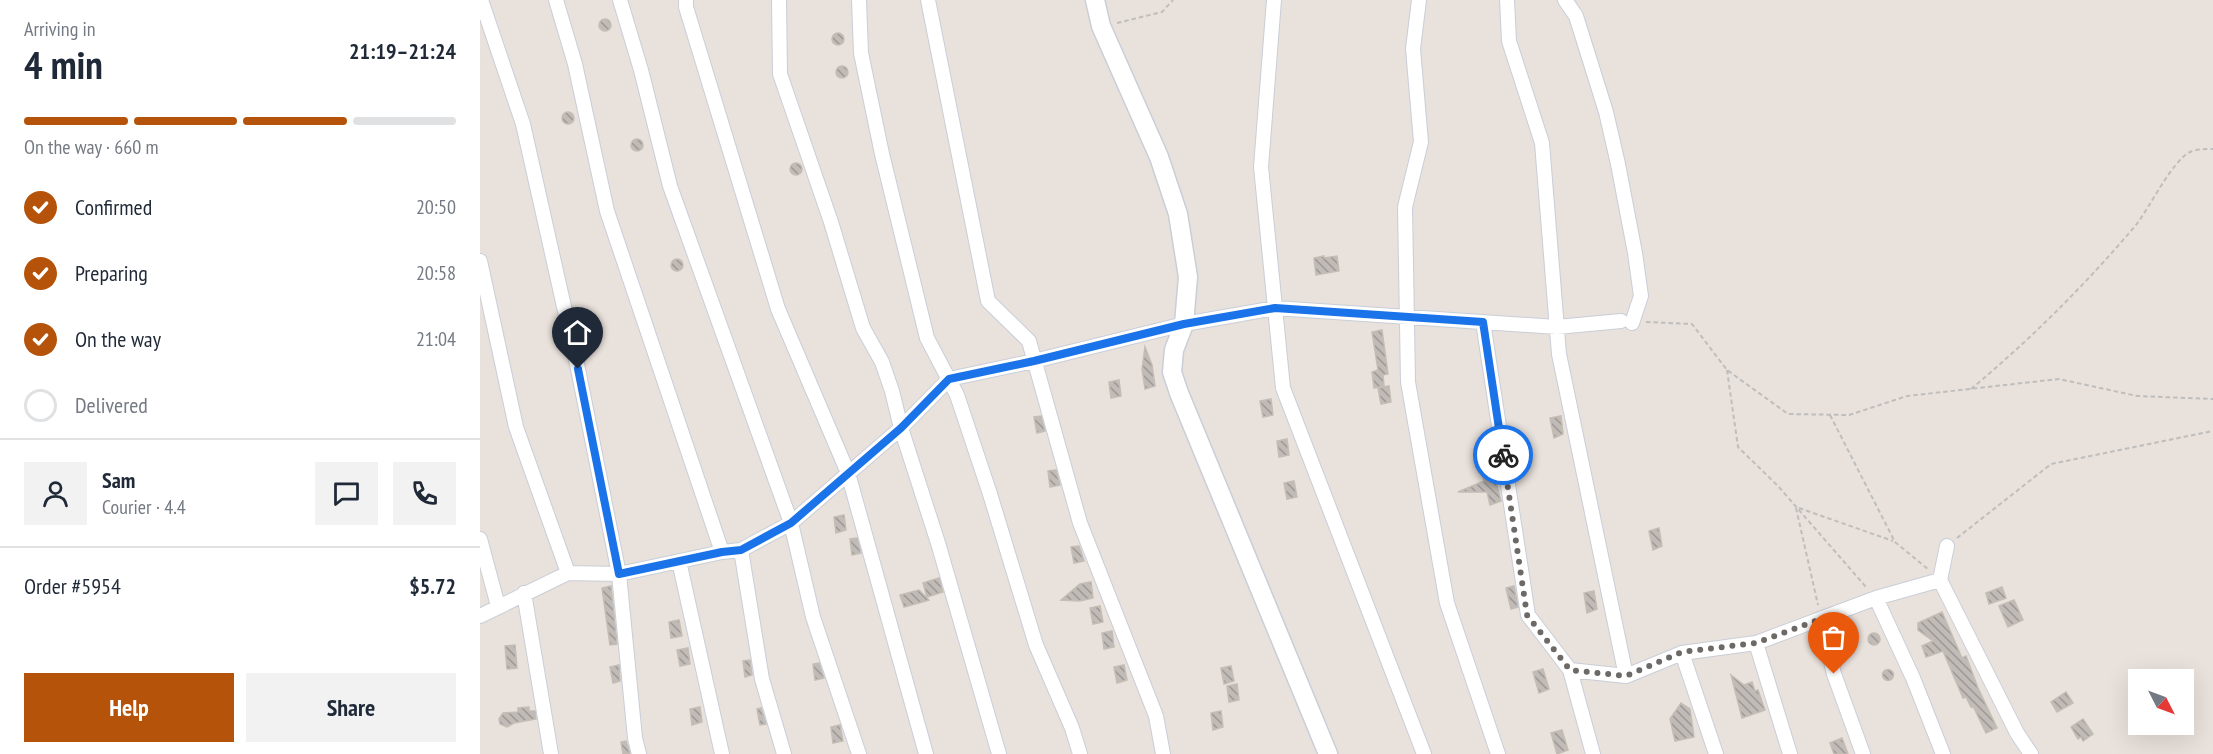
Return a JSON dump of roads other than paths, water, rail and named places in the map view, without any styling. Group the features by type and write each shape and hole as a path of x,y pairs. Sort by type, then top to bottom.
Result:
{"street":[{"path":"481,0 523,124 578,369 619,574 635,738 639,754"},
{"path":"556,0 575,64 607,211 722,552"},
{"path":"620,0 641,70 670,186 791,523 813,617 859,754"},
{"path":"686,0 686,7 711,92 778,309 848,473 926,754"},
{"path":"778,0 780,75 831,222 863,328 882,362 892,391 901,428 938,543 999,754"},
{"path":"859,0 861,53 882,153 927,338 957,395 987,483 1036,645 1072,728 1080,754"},
{"path":"928,0 988,301 1029,341 1080,523 1156,716 1163,754"},
{"path":"1095,0 1101,26 1159,157 1178,214 1188,277 1184,324 1174,350 1172,372 1328,754"},
{"path":"1274,0 1261,167 1283,388 1424,754"},
{"path":"1419,0 1413,49 1421,142 1405,207 1408,382 1446,603 1498,754"},
{"path":"1507,0 1509,41 1542,143 1559,354 1626,676"},
{"path":"480,616 568,573 619,574 741,550 791,523 901,428 949,379 1034,361 1184,324 1275,308 1557,327 1628,322 1641,296 1618,164 1606,112 1580,27 1576,16 1565,0"},
{"path":"480,261 516,427 568,573"},
{"path":"1483,322 1527,615 1570,670 1593,754"},
{"path":"480,539 498,606"},
{"path":"1947,546 1940,580 2017,733 2031,754"},
{"path":"741,550 762,679 784,754"},
{"path":"679,561 722,754"},
{"path":"1570,670 1626,676 1682,652 1756,643 1876,598 1940,580"},
{"path":"524,593 551,754"},
{"path":"1876,598 1913,678 1943,754"},
{"path":"1821,619 1834,674 1863,754"},
{"path":"1756,643 1790,754"},
{"path":"1682,652 1716,754"}]}
